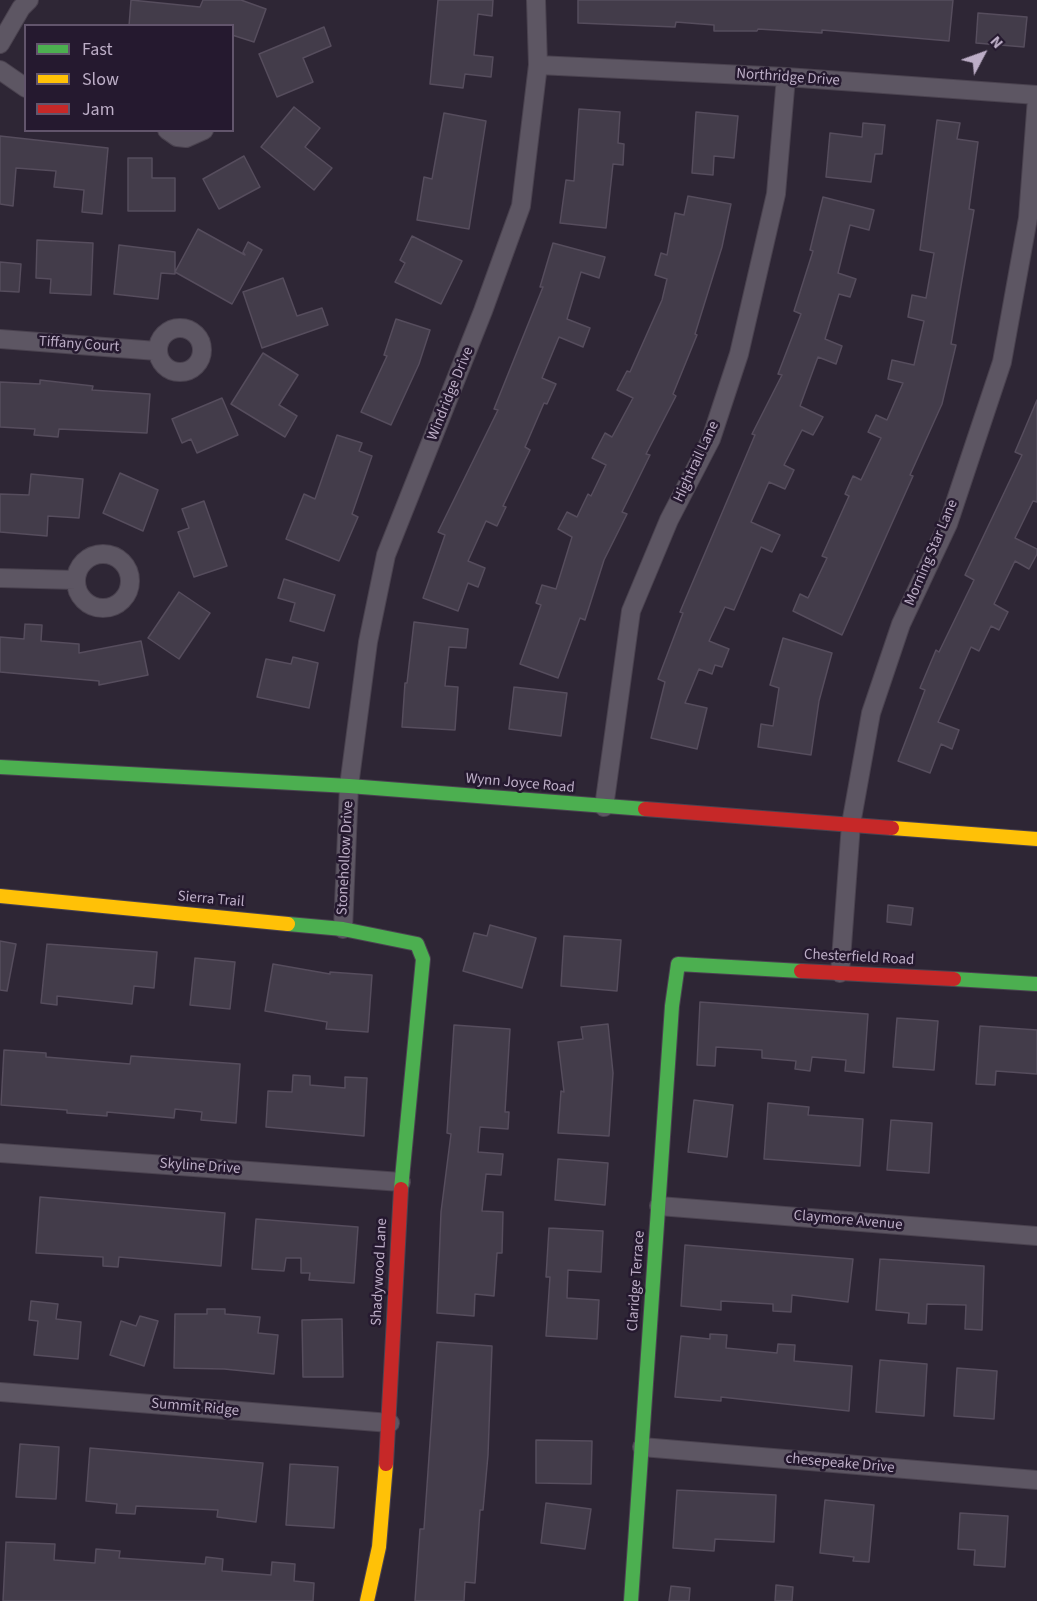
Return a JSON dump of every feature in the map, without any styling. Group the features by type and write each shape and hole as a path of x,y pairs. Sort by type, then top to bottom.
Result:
{"street":[{"path":"0,44 29,0"},
{"name":"Windridge Drive","path":"349,786 368,642 386,555 483,311 521,206 538,65 536,0"},
{"name":"Northridge Drive","path":"538,65 786,77 1037,96"},
{"path":"0,70 24,87"},
{"name":"Hightrail Lane","path":"604,807 631,611 669,520 711,439 739,354 776,194 786,77"},
{"name":"Morning Star Lane","path":"840,973 851,824 871,713 901,624 948,524 1002,362 1028,218 1037,96"},
{"path":"170,132 177,137 186,138 200,132"},
{"name":"Tiffany Court","path":"0,339 157,351"},
{"path":"0,578 76,580"},
{"name":"Wynn Joyce Road","path":"0,767 349,786 1037,839"},
{"name":"Stonehollow Drive","path":"342,929 349,786"},
{"name":"Sierra Trail","path":"0,896 342,929 417,944"},
{"name":"Shadywood Lane","path":"367,1601 379,1546 390,1423 401,1182 423,959 417,944"},
{"name":"Chesterfield Road","path":"678,964 1037,984"},
{"name":"Claridge Terrace","path":"631,1601 672,1006 678,964"},
{"name":"Skyline Drive","path":"0,1153 401,1182"},
{"name":"Claymore Avenue","path":"658,1206 1037,1236"},
{"name":"Summit Ridge","path":"0,1392 390,1423"},
{"name":"chesepeake Drive","path":"642,1447 1037,1480"}],"building":[{"path":"131,0 200,7 203,0 241,0 266,9 254,42 234,36 234,24 129,24"},
{"path":"438,0 493,0 492,16 478,14 474,55 493,57 491,77 465,74 463,88 430,84"},
{"path":"578,0 953,0 949,41 822,30 822,33 758,29 757,31 714,31 714,25 676,22 675,27 578,23"},
{"path":"978,13 1027,17 1024,47 976,43"},
{"path":"324,27 331,46 303,58 313,82 277,97 259,54"},
{"path":"294,107 320,128 305,147 332,168 314,190 261,147"},
{"path":"579,109 620,112 618,143 624,144 623,165 613,164 606,228 560,223 566,180 574,181"},
{"path":"696,112 738,116 734,158 714,156 713,175 692,173"},
{"path":"444,113 486,121 469,229 417,220 424,177 432,179"},
{"path":"937,120 960,123 957,139 978,142 969,209 974,210 951,344 956,345 942,404 910,475 913,476 842,635 793,611 800,594 808,598 827,558 822,556 849,496 845,494 853,476 861,480 881,438 868,432 876,415 887,420 903,383 888,379 892,360 914,365 924,321 908,317 912,295 926,298 934,253 920,250"},
{"path":"863,123 885,125 882,154 875,154 871,182 826,177 830,133 862,137"},
{"path":"0,136 108,148 102,214 82,212 84,190 54,187 56,171 16,168 13,206 0,204"},
{"path":"244,156 260,187 219,209 203,179"},
{"path":"128,158 152,158 152,178 175,178 175,211 128,211"},
{"path":"688,196 731,204 722,247 695,334 697,335 673,394 676,396 646,454 650,455 622,512 627,514 604,560 585,620 580,618 558,678 520,664 541,605 536,603 542,585 556,589 572,537 558,529 567,512 577,517 588,494 591,496 606,465 592,458 605,433 612,437 633,398 617,390 627,371 630,372 662,300 667,279 655,275 661,253 667,255 675,213 684,215"},
{"path":"823,197 874,210 869,230 850,225 838,273 856,279 850,297 839,294 825,339 842,346 836,364 818,357 800,406 823,417 813,435 802,430 784,465 794,470 785,489 769,482 751,522 780,535 772,552 761,547 734,610 725,607 709,641 729,649 722,667 715,665 712,674 699,669 685,703 707,708 697,749 651,738 665,682 658,679 683,613 680,612 755,435 752,434 782,375 778,374 801,314 794,311 813,251 810,250"},
{"path":"198,229 245,255 243,252 248,242 262,250 232,304 175,272"},
{"path":"412,236 462,261 441,304 395,282 405,263 400,260"},
{"path":"37,240 93,243 91,295 50,293 51,279 36,278"},
{"path":"553,243 605,257 599,278 581,272 567,319 590,328 583,347 559,337 542,378 556,384 547,404 544,403 525,447 530,450 503,506 506,507 497,526 486,521 468,561 485,568 478,587 468,583 458,611 423,598 445,535 438,532 498,410 494,409 543,287 540,287"},
{"path":"119,245 175,252 175,274 161,273 158,299 114,294"},
{"path":"0,262 21,264 19,292 0,291"},
{"path":"283,278 297,316 322,308 328,325 262,348 243,292"},
{"path":"396,319 430,330 419,364 391,425 361,412 387,356 384,355"},
{"path":"263,353 298,375 279,405 297,416 285,437 231,404"},
{"path":"40,380 93,386 92,390 150,394 147,433 59,429 58,437 34,435 35,429 0,427 0,382 40,384"},
{"path":"222,398 238,435 197,453 191,439 182,443 172,419"},
{"path":"1037,400 1037,502 1033,501 1015,538 1037,549 1037,554 1029,569 1015,561 994,604 1008,612 999,630 991,626 979,651 971,647 938,722 959,730 952,749 941,744 930,773 898,761 925,690 920,688 936,650 939,652 974,580 965,575 1022,455 1015,452"},
{"path":"337,435 362,443 359,451 372,456 352,514 358,517 339,561 286,539 304,494 315,499"},
{"path":"120,473 158,490 143,531 103,513"},
{"path":"31,474 83,479 79,518 48,516 47,536 0,532 0,494 29,495"},
{"path":"204,501 227,566 194,577 178,532 189,528 182,509"},
{"path":"284,579 335,595 324,631 290,621 295,603 278,598"},
{"path":"179,592 210,613 179,659 148,638"},
{"path":"414,622 468,629 466,648 449,647 445,686 458,687 455,730 402,727 405,683 407,683"},
{"path":"25,624 42,625 41,641 79,644 79,653 141,641 148,675 99,685 99,681 0,672 0,637 24,639"},
{"path":"783,638 832,653 819,701 811,755 758,747 761,724 773,726 779,688 770,685"},
{"path":"293,657 318,663 309,708 257,697 266,659 291,664"},
{"path":"514,687 567,693 561,736 509,729"},
{"path":"888,905 913,908 911,925 887,922"},
{"path":"490,925 536,938 522,988 463,971 474,933 487,936"},
{"path":"564,936 621,940 617,991 561,986"},
{"path":"0,941 16,944 7,991 0,990"},
{"path":"47,944 157,952 154,988 134,986 132,1004 57,996 57,1005 41,1003"},
{"path":"195,958 235,962 230,1009 190,1005"},
{"path":"273,964 330,974 330,972 372,975 368,1032 326,1029 327,1022 265,1011"},
{"path":"700,1002 868,1014 864,1073 845,1071 846,1060 812,1057 810,1071 795,1069 796,1061 762,1058 762,1050 716,1047 715,1066 697,1065"},
{"path":"897,1018 938,1021 934,1070 893,1067"},
{"path":"608,1024 613,1073 609,1136 558,1133 561,1091 564,1092 558,1042 583,1039 581,1027"},
{"path":"454,1025 510,1029 505,1112 509,1112 508,1129 480,1127 478,1152 503,1154 501,1175 486,1174 482,1211 503,1212 502,1253 497,1253 494,1296 475,1294 474,1316 437,1313 441,1212 451,1134 447,1133"},
{"path":"980,1026 1037,1030 1037,1074 996,1071 995,1085 976,1084"},
{"path":"4,1050 46,1053 46,1057 130,1064 131,1056 240,1064 236,1123 201,1120 202,1112 175,1109 174,1118 107,1112 107,1116 67,1113 67,1110 1,1105"},
{"path":"293,1075 310,1076 310,1085 345,1088 345,1077 367,1078 364,1136 266,1127 268,1091 292,1092"},
{"path":"694,1100 733,1105 727,1157 688,1152"},
{"path":"768,1103 809,1107 808,1115 863,1119 860,1166 764,1159"},
{"path":"891,1120 932,1123 929,1173 887,1170"},
{"path":"558,1159 608,1163 605,1205 555,1200"},
{"path":"40,1197 225,1213 221,1266 119,1257 118,1267 103,1266 103,1257 36,1253"},
{"path":"256,1219 358,1227 354,1283 309,1280 310,1273 301,1273 301,1258 286,1258 284,1271 252,1269"},
{"path":"549,1228 603,1231 601,1272 568,1270 567,1298 599,1300 597,1339 546,1336 550,1277 546,1277"},
{"path":"685,1245 853,1259 848,1302 792,1295 791,1312 773,1311 773,1304 721,1301 721,1310 681,1306"},
{"path":"880,1259 984,1266 982,1330 965,1329 966,1305 927,1304 926,1324 908,1323 909,1313 876,1310"},
{"path":"31,1301 58,1304 56,1319 81,1322 78,1359 34,1355 38,1321 29,1320"},
{"path":"207,1309 225,1309 225,1314 260,1317 258,1333 278,1335 274,1374 224,1369 174,1368 175,1314 207,1314"},
{"path":"140,1316 158,1321 144,1366 110,1355 121,1321 136,1326"},
{"path":"342,1319 343,1377 303,1377 302,1320"},
{"path":"710,1334 727,1335 726,1348 777,1353 778,1344 795,1345 794,1361 852,1366 849,1411 721,1397 721,1401 675,1397 681,1336 710,1339"},
{"path":"437,1342 492,1346 488,1455 483,1510 480,1510 475,1583 465,1582 464,1601 415,1601 420,1529 424,1529"},
{"path":"880,1360 927,1364 924,1416 876,1412"},
{"path":"957,1368 997,1371 994,1419 954,1416"},
{"path":"536,1440 592,1441 591,1484 536,1483"},
{"path":"20,1444 59,1447 56,1499 16,1497"},
{"path":"90,1448 263,1463 256,1522 217,1517 218,1510 136,1506 135,1514 116,1513 117,1504 86,1501"},
{"path":"290,1464 338,1467 334,1528 286,1525"},
{"path":"677,1490 776,1495 774,1542 715,1539 714,1551 673,1548"},
{"path":"825,1500 874,1505 869,1562 853,1561 854,1557 820,1553"},
{"path":"546,1503 591,1509 585,1549 541,1543"},
{"path":"960,1513 1008,1516 1005,1567 974,1565 975,1550 958,1549"},
{"path":"6,1542 55,1544 54,1560 95,1563 96,1549 120,1551 119,1558 205,1564 206,1557 223,1559 222,1571 271,1575 272,1562 295,1564 294,1581 314,1583 313,1601 3,1601"},
{"path":"776,1585 793,1587 792,1601 775,1601"},
{"path":"671,1586 690,1588 689,1601 669,1601"}],"traffic: fast":[{"path":"0,767 349,786 645,809"},
{"path":"288,924 343,929 417,944 423,959 401,1189"},
{"path":"631,1601 672,1006 678,964 801,971"},
{"path":"954,979 1037,984"}],"traffic: slow":[{"path":"892,828 1037,839"},
{"path":"0,896 288,924"},
{"path":"367,1601 379,1547 386,1464"}],"traffic: jam":[{"path":"645,809 892,828"},
{"path":"801,971 954,979"},
{"path":"386,1464 401,1189"}]}
